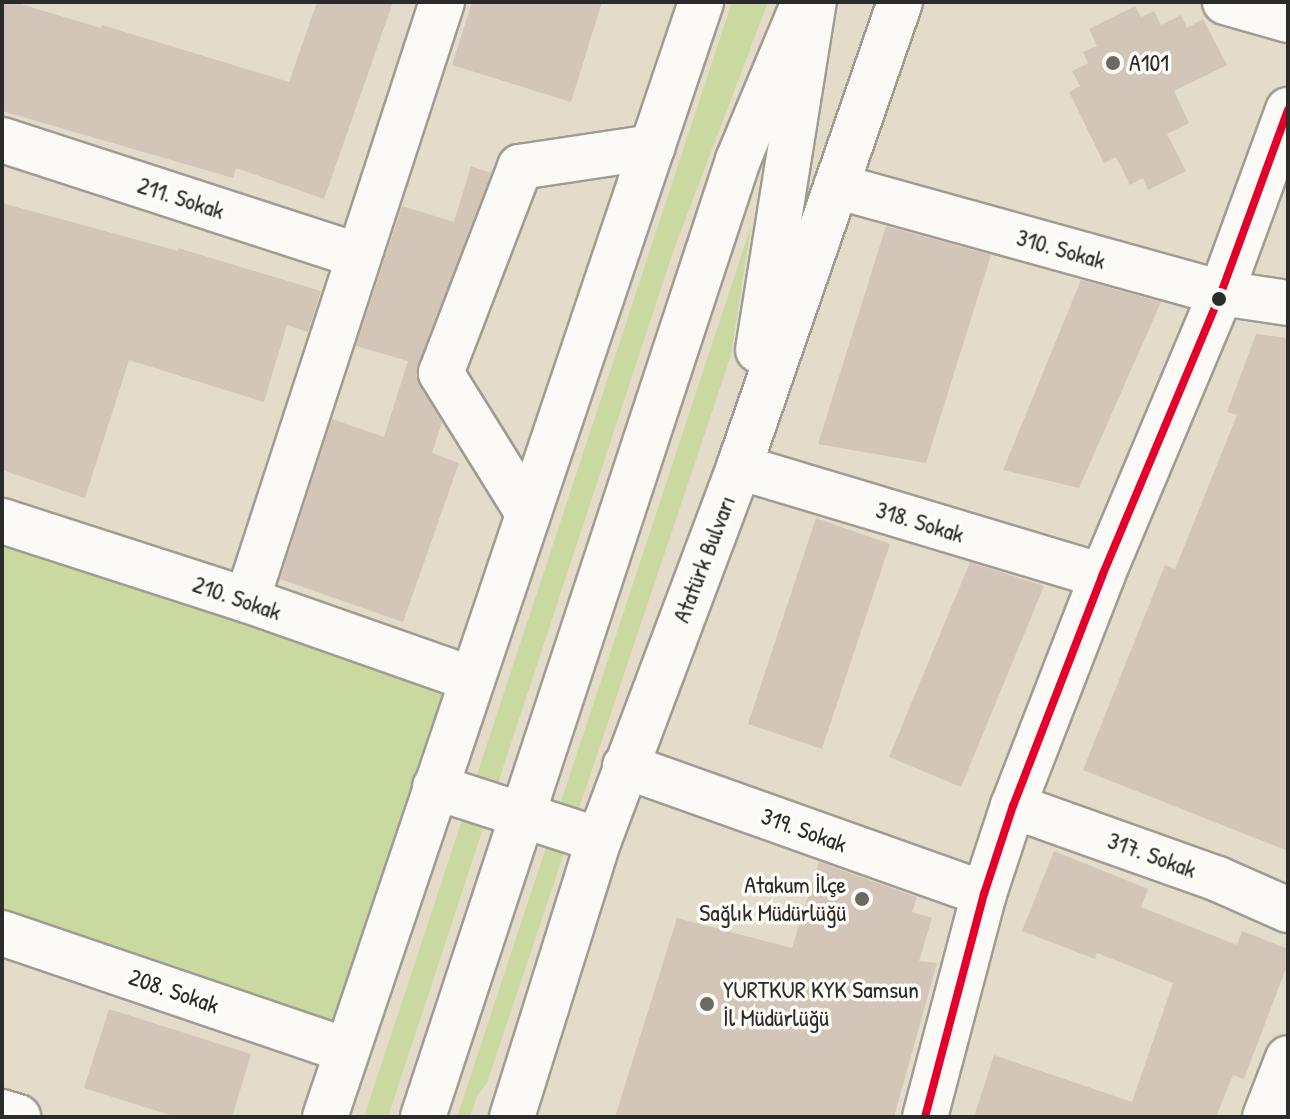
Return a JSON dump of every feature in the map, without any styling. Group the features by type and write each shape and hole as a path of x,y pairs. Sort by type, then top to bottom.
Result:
{"main road":[{"path":"247,600 442,2"},
{"path":"325,1117 701,2"},
{"path":"423,1117 738,160 804,2"},
{"path":"739,467 814,2"},
{"name":"Atatürk Bulvarı","path":"512,1117 599,840 739,467 900,2"},
{"path":"1225,2 1288,20"},
{"path":"925,1117 984,894 1013,806 1102,576 1221,293 1288,110"},
{"name":"211. Sokak","path":"2,140 359,256"},
{"path":"528,513 441,373 520,167 652,147"},
{"name":"310. Sokak","path":"836,186 1221,293 1288,303"},
{"name":"318. Sokak","path":"739,467 1102,576"},
{"name":"210. Sokak","path":"2,521 247,600 471,679"},
{"name":"319. Sokak","path":"625,766 984,894"},
{"path":"435,787 599,840"},
{"name":"317. Sokak","path":"1013,806 1218,879 1288,910"},
{"name":"208. Sokak","path":"2,933 346,1050"},
{"path":"1265,1117 1288,1058"},
{"path":"2,1112 18,1117"}],"green space":[{"path":"732,2 768,2 673,252 388,1117 364,1117"},
{"path":"751,226 731,355 487,1083 477,1096 470,1117 457,1117"},
{"path":"2,521 471,679 346,1050 2,933"}],"building":[{"path":"2,2 14,2 101,28 102,25 289,82 317,2 393,2 324,199 236,168 233,178 2,111"},
{"path":"472,2 602,2 571,102 452,65"},
{"path":"1135,6 1141,17 1154,11 1161,25 1181,15 1187,28 1203,19 1227,65 1174,91 1189,123 1167,134 1186,171 1148,190 1143,178 1130,185 1116,157 1104,163 1069,92 1080,86 1072,71 1088,63 1083,52 1097,46 1089,29"},
{"path":"471,166 491,173 416,375 442,422 432,453 459,463 403,622 280,579 332,419 384,437 408,361 356,346 402,206 454,222"},
{"path":"2,203 178,251 178,248 321,291 308,332 287,325 264,402 129,360 85,498 2,470"},
{"path":"886,226 991,255 926,463 818,444"},
{"path":"1081,280 1161,302 1079,488 1003,470"},
{"path":"1256,334 1288,338 1288,851 1083,770 1165,565 1175,569 1237,415 1227,412"},
{"path":"816,518 890,544 822,749 748,724"},
{"path":"970,562 1044,586 961,787 889,757"},
{"path":"1054,851 1148,889 1141,907 1237,945 1242,931 1288,949 1288,963 1244,1079 1233,1075 1216,1117 974,1117 994,1055 1132,1102 1173,983 1097,953 1095,959 1022,931"},
{"path":"819,862 917,897 912,912 932,918 919,961 937,963 894,1117 615,1117 677,918 792,948"},
{"path":"109,1009 251,1054 232,1117 176,1117 84,1088"}],"transit line":[{"path":"925,1117 984,894 1013,806 1102,576 1221,293 1288,110"}],"place":[{"name":"A101","path":"1113,63"},
{"name":"Atakum İlçe Sağlık Müdürlüğü","path":"862,899"},
{"name":"YURTKUR KYK Samsun İl Müdürlüğü","path":"707,1004"}]}
